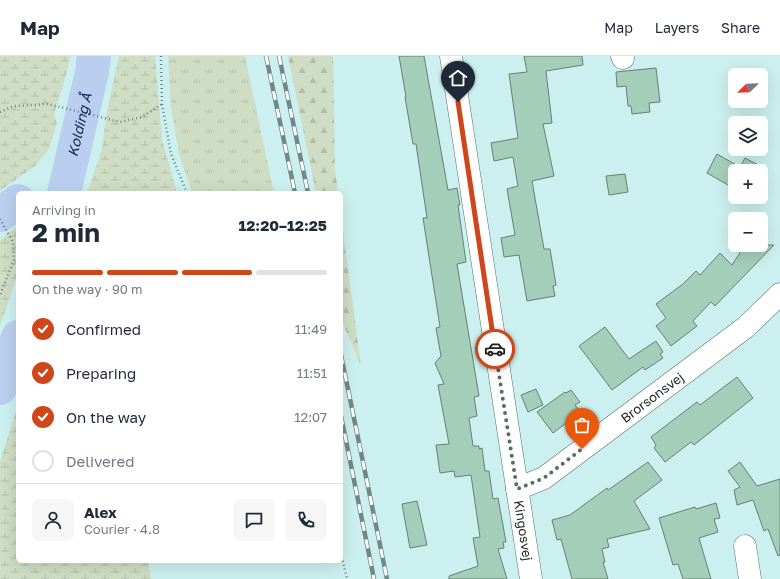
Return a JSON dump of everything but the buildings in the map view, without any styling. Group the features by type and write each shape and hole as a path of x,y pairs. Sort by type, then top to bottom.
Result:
{"street":[{"name":"Kingosvej","path":"451,56 531,579"},
{"name":"Brorsonsvej","path":"517,489 544,478 746,327 780,294"},
{"path":"746,546 750,579"}],"path":[{"path":"160,56 162,104 171,154 186,191"},
{"path":"0,112 14,106 48,104 120,122 142,117 162,104"},
{"path":"0,219 13,242 14,260 0,295"},
{"path":"343,562 347,579"}],"green space":[{"path":"0,56 70,56 54,115 57,123 49,149 35,166 0,191"},
{"path":"119,56 155,56 162,139 176,191 88,191 102,149 107,111"},
{"path":"168,56 245,56 274,191 191,191 179,154 171,107"},
{"path":"288,56 333,56 335,169 338,191 316,191"},
{"path":"16,228 16,279 0,326 0,240"},
{"path":"343,231 361,366 343,323"},
{"path":"16,411 16,563 148,563 151,579 0,579 0,462"}],"waterway":[{"name":"Kolding Å","path":"64,191 92,72 94,56"},
{"path":"0,215 16,203"},
{"name":"Kolding Å","path":"0,388 16,343"}],"railway":[{"path":"266,56 295,191"},
{"path":"279,56 308,191"},
{"path":"343,365 387,579"},
{"path":"343,426 374,579"}],"way so far":[{"path":"495,349 517,489 544,478 582,449"}],"route":[{"path":"458,102 495,349"}]}
